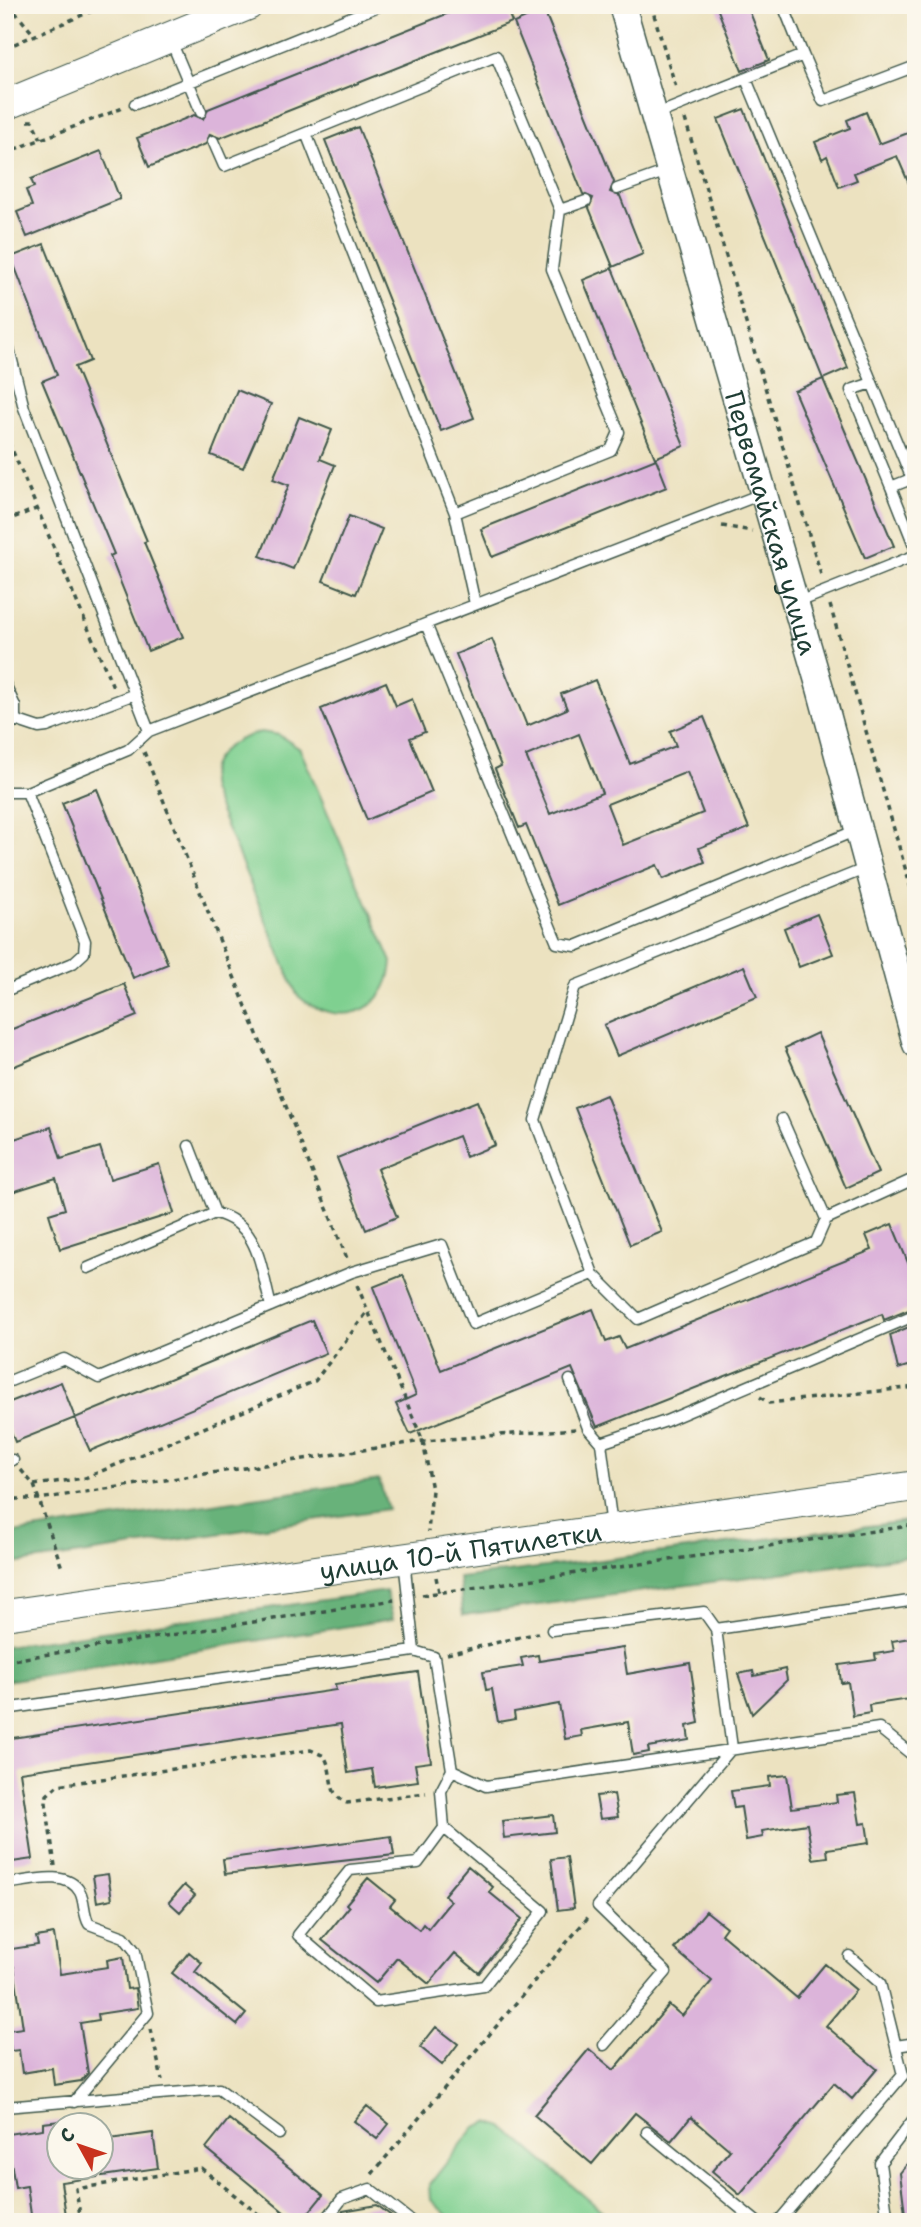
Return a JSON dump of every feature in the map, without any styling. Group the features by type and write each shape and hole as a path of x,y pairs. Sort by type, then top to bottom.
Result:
{"main road":[{"path":"13,113 166,28 196,5"},
{"path":"5,83 166,28 241,7"},
{"name":"улица 10-й Пятилетки","path":"5,1615 916,1486"}],"street":[{"name":"Первомайская улица","path":"622,5 672,169 796,603 913,1026"}],"lane":[{"path":"135,104 381,5"},
{"path":"783,5 823,101 916,66"},
{"path":"166,28 201,112"},
{"path":"655,115 803,55"},
{"path":"213,141 224,166 496,56 560,210 552,269 619,432 611,450 455,513"},
{"path":"746,79 914,478 891,487"},
{"path":"306,133 455,513 475,604"},
{"path":"617,189 672,169"},
{"path":"560,210 586,201"},
{"path":"5,333 24,408 149,731"},
{"path":"796,603 916,552 851,390 872,383"},
{"path":"5,792 27,792 128,750 149,731 764,493"},
{"path":"425,624 551,934 557,943 566,947 576,946 860,829"},
{"path":"5,684 15,706 15,720 5,730"},
{"path":"15,720 39,728 47,727 135,694"},
{"path":"5,991 73,964 84,953 85,941 27,792"},
{"path":"869,867 575,986 535,1119 593,1274 638,1319 816,1242 826,1219 916,1178"},
{"path":"782,1119 826,1219"},
{"path":"189,1146 215,1213"},
{"path":"88,1268 215,1213 230,1217 251,1234 271,1306"},
{"path":"5,1383 64,1359 99,1378 352,1272 442,1245 474,1324 593,1274"},
{"path":"600,1443 666,1421 916,1315"},
{"path":"570,1380 588,1428 600,1443 612,1529"},
{"path":"414,1651 410,1597 418,1556"},
{"path":"716,1629 916,1600"},
{"path":"552,1630 704,1612 716,1629 732,1748 598,1906 666,1972 604,2045"},
{"path":"5,1709 414,1651 434,1657 452,1770 441,1791 444,1828 418,1863 350,1870 298,1936 376,2002 484,1986 543,1911 444,1828"},
{"path":"452,1770 486,1786 879,1728 916,1758"},
{"path":"5,1884 57,1878 70,1881 80,1892 89,1924 124,1937 135,1951 148,2013 74,2102"},
{"path":"778,2222 903,2075 880,1983 849,1956"},
{"path":"896,2046 916,2043"},
{"path":"5,2107 219,2089 279,2134"},
{"path":"888,2222 880,2163 916,2116"},
{"path":"647,2132 757,2222"},
{"path":"324,2222 342,2199 370,2189 412,2222"}],"path":[{"path":"7,5 35,36"},
{"path":"5,48 106,5"},
{"path":"651,5 826,591 916,906"},
{"path":"5,153 135,104"},
{"path":"13,113 32,121 41,140"},
{"path":"5,433 119,700"},
{"path":"5,521 36,509"},
{"path":"721,526 732,525 761,533"},
{"path":"140,741 352,1272 423,1441 432,1490 428,1537 418,1556 439,1592"},
{"path":"34,1485 85,1478 315,1381 368,1311"},
{"path":"747,1387 769,1403 916,1387"},
{"path":"5,1499 39,1499 423,1441 588,1428"},
{"path":"9,1461 34,1485 62,1568"},
{"path":"5,1661 439,1592 916,1525"},
{"path":"434,1657 552,1630"},
{"path":"57,1878 46,1803 47,1795 58,1785 311,1751 324,1756 333,1791 337,1799 347,1803 441,1791"},
{"path":"370,2189 370,2176 598,1906"},
{"path":"148,2013 165,2094"},
{"path":"81,2222 76,2189 201,2168 268,2222"}],"green space":[{"path":"261,732 279,735 300,749 392,962 381,995 357,1012 327,1012 312,1006 297,995 211,790 212,768 222,751 240,739"},
{"path":"379,1480 388,1509 5,1565 5,1534"},
{"path":"916,1520 916,1555 463,1615 459,1578"},
{"path":"386,1591 393,1619 5,1681 5,1646"},
{"path":"488,2122 503,2127 615,2222 454,2222 430,2199 429,2185 475,2127"}],"building":[{"path":"469,5 505,5 512,22 220,138 210,134 206,144 149,167 137,138 194,115 203,119 208,109"},
{"path":"716,5 747,5 769,60 742,71"},
{"path":"544,10 614,182 610,192 620,196 643,254 613,267 589,208 593,198 583,194 514,23"},
{"path":"744,109 848,368 823,379 718,119"},
{"path":"866,112 879,144 916,130 916,200 897,156 854,173 857,180 839,187 827,156 822,159 815,142 850,128 847,120"},
{"path":"358,127 474,418 441,431 325,140"},
{"path":"101,151 120,199 27,237 17,212 32,206 26,190 34,187 31,179"},
{"path":"44,244 90,361 75,367 147,541 144,542 183,637 148,651 110,556 114,554 42,381 57,375 11,257"},
{"path":"612,268 684,446 655,458 583,280"},
{"path":"823,379 894,546 865,558 794,391"},
{"path":"237,390 271,404 243,468 211,455"},
{"path":"299,417 332,430 320,459 335,465 293,569 260,556 289,485 273,479"},
{"path":"656,459 667,487 492,557 481,529"},
{"path":"349,516 382,529 356,594 323,581"},
{"path":"492,639 527,726 567,709 561,694 595,680 630,764 676,746 670,731 704,717 749,828 699,848 705,862 663,879 657,865 558,905 526,825 519,828 495,769 501,766 456,654","holes":["579,734 602,793 550,814 526,756","687,772 703,813 623,845 607,804"]},
{"path":"386,682 396,706 412,699 425,732 410,738 432,792 367,820 321,709"},
{"path":"97,789 168,964 133,978 62,803"},
{"path":"817,914 833,954 799,967 784,928"},
{"path":"744,966 757,997 617,1056 604,1025"},
{"path":"124,984 137,1016 5,1070 5,1032"},
{"path":"817,1033 878,1173 846,1188 785,1048"},
{"path":"606,1095 662,1232 630,1245 575,1108"},
{"path":"477,1101 495,1145 466,1157 458,1136 377,1169 397,1217 366,1230 337,1158"},
{"path":"51,1127 61,1159 100,1147 110,1179 159,1164 174,1213 60,1249 49,1214 65,1209 56,1178 9,1193 5,1179 5,1142"},
{"path":"892,1224 916,1282 916,1307 884,1320 882,1314 597,1427 572,1368 410,1434 396,1404 416,1395 373,1287 403,1275 441,1370 593,1309 606,1342 619,1337 625,1349 872,1250 866,1235"},
{"path":"312,1320 326,1353 90,1451 75,1418"},
{"path":"916,1324 916,1372 907,1366 898,1369 890,1335"},
{"path":"61,1382 75,1418 15,1442 10,1429 5,1431 5,1404"},
{"path":"910,1638 911,1647 916,1647 916,1698 869,1705 870,1713 853,1716 848,1682 841,1683 839,1665 876,1660 875,1654 894,1651 892,1641"},
{"path":"623,1648 627,1674 690,1663 699,1723 687,1726 689,1740 648,1747 649,1752 633,1755 628,1722 581,1730 582,1736 565,1739 559,1704 514,1712 515,1719 498,1722 492,1689 486,1690 483,1672 523,1666 521,1658 538,1655 539,1661"},
{"path":"785,1669 787,1680 752,1714 738,1674 753,1671 754,1676"},
{"path":"418,1672 431,1762 415,1764 418,1781 375,1787 372,1769 348,1773 341,1724 20,1772 33,1859 5,1863 5,1739 336,1690 335,1684"},
{"path":"787,1775 792,1808 837,1802 836,1795 855,1793 860,1824 866,1823 869,1843 827,1849 828,1857 813,1859 807,1824 762,1831 763,1837 746,1840 741,1807 734,1808 731,1791 770,1786 769,1777"},
{"path":"614,1794 618,1817 600,1819 596,1796"},
{"path":"553,1815 555,1832 504,1838 502,1821"},
{"path":"391,1836 394,1855 225,1874 223,1859"},
{"path":"567,1857 574,1908 558,1910 551,1859"},
{"path":"468,1866 493,1887 489,1892 522,1919 479,1973 455,1953 429,1984 397,1958 376,1983 322,1940 349,1907 346,1904 368,1878 395,1900 390,1906 419,1930 423,1924 428,1929 451,1901 444,1895"},
{"path":"108,1874 112,1899 97,1902 93,1876"},
{"path":"184,1885 195,1895 180,1912 169,1902"},
{"path":"706,1911 726,1927 721,1934 797,1998 825,1964 856,1990 826,2026 877,2069 852,2099 834,2083 740,2195 712,2171 730,2150 691,2117 671,2141 635,2113 592,2164 534,2115 589,2049 614,2070 669,2005 682,2016 712,1981 674,1949"},
{"path":"54,1934 60,1974 108,1967 107,1960 123,1957 127,1989 135,1988 138,2008 98,2014 99,2020 80,2023 88,2073 81,2081 54,2085 52,2068 22,2073 19,2050 11,2051 8,2030 23,2028 14,1967 8,1968 5,1950 38,1945 36,1937"},
{"path":"189,1952 202,1963 195,1972 246,2014 237,2025 172,1973"},
{"path":"436,2027 458,2044 442,2065 420,2047"},
{"path":"367,2106 389,2124 377,2139 354,2121"},
{"path":"229,2119 323,2195 301,2222 296,2222 206,2148"},
{"path":"43,2123 46,2123 46,2182 61,2182 67,2222 32,2222 27,2186 15,2188 7,2134 43,2129"},
{"path":"153,2133 158,2168 116,2174 116,2138"},
{"path":"916,2153 916,2222 906,2222 900,2173"},
{"path":"377,2205 399,2222 334,2222 343,2211"}]}
